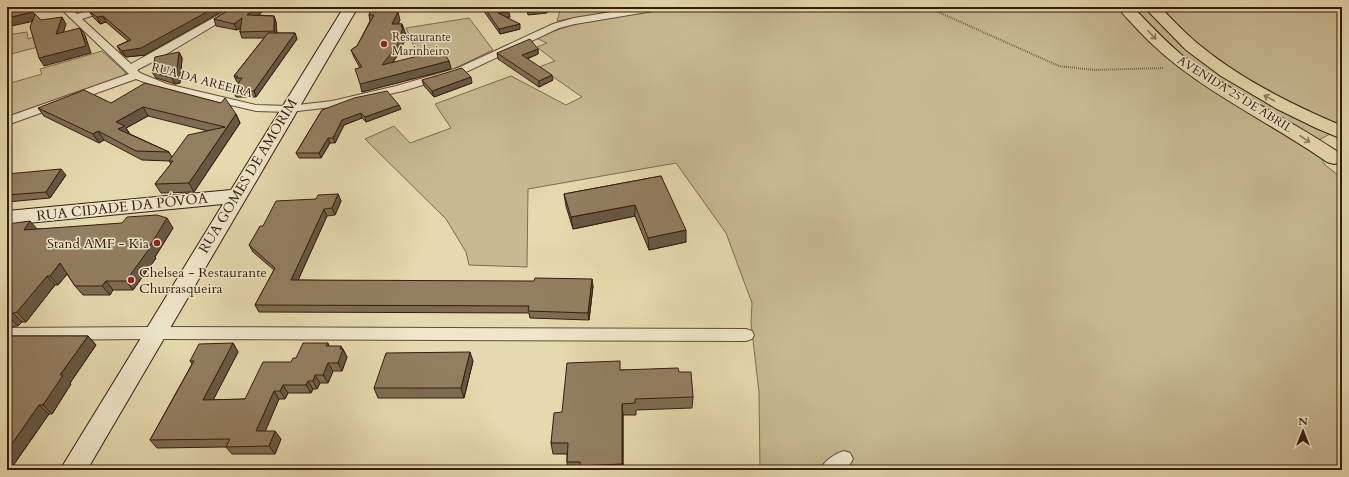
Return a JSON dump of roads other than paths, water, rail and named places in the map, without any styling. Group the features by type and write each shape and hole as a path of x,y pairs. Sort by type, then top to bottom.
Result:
{"main road":[{"name":"RUA GOMES DE AMORIM","path":"73,470 351,7"},
{"name":"AVENIDA 25 DE ABRIL","path":"1125,7 1166,50 1204,78 1303,137 1339,156"},
{"name":"AVENIDA 25 DE ABRIL","path":"1151,7 1192,47 1241,83 1290,110 1342,133"},
{"name":"RUA CIDADE DA PÓVOA","path":"7,218 237,196"}],"street":[{"path":"7,14 35,7"},
{"name":"RUA DA AREEIRA","path":"64,7 133,72 163,86 256,108 289,109 332,104 399,89 462,70 556,26 574,21 659,7"},
{"path":"77,18 110,7"},
{"path":"7,121 133,72 154,57 240,7"},
{"path":"7,334 746,335"},
{"path":"829,470 844,458"}],"place":[{"name":"Restaurante Marinheiro","path":"384,44"},
{"name":"Stand AMF - Kia","path":"157,243"},
{"name":"Chelsea - Restaurante Churrasqueira","path":"131,280"}]}
